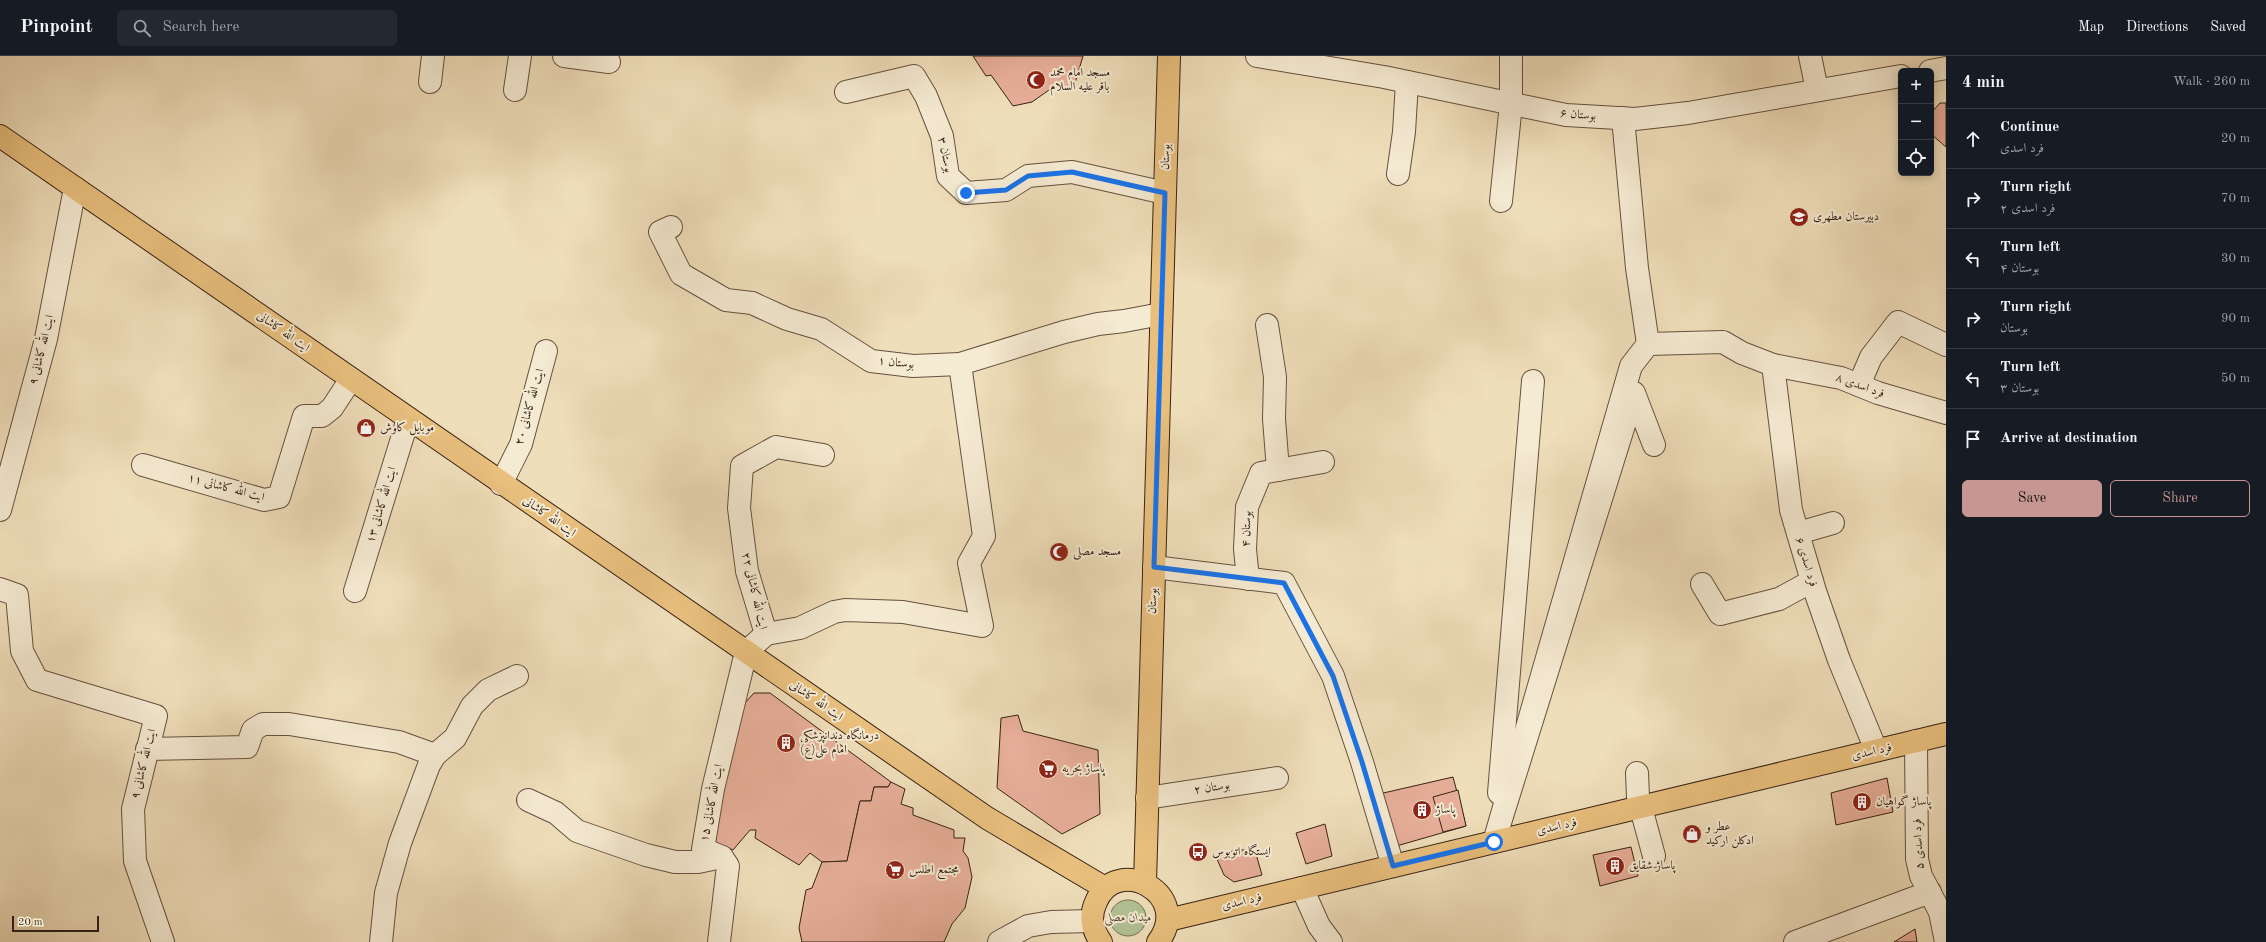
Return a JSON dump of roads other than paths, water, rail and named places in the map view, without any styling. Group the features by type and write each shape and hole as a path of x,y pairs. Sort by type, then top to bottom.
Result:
{"main road":[{"name":"بوستان","path":"1145,883 1169,56"},
{"name":"ایت الله کاشانی","path":"0,136 352,379 501,484 987,818 1106,888"},
{"name":"فرد اسدی","path":"1163,935 1302,888 1946,734"},
{"path":"1101,942 1095,933 1092,922 1093,909 1097,898 1112,884 1129,879 1145,883 1155,889 1162,897 1167,908 1163,935"}],"street":[{"path":"430,82 433,56"},
{"path":"514,90 520,56"},
{"path":"564,56 609,62"},
{"name":"بوستان ۶","path":"1257,56 1407,82 1566,115 1635,119 1688,113 1898,76"},
{"path":"1501,201 1511,104 1511,56"},
{"path":"1810,56 1817,90"},
{"path":"1934,70 1946,68"},
{"name":"بوستان ۳","path":"846,92 914,76 926,96 942,136 948,176 966,193 1006,190 1028,176 1072,172 1165,193"},
{"path":"1398,174 1404,132 1407,82"},
{"path":"1494,842 1631,366 1648,344 1637,268 1623,118"},
{"name":"ایت الله کاشانی ۹","path":"0,510 46,339 76,188"},
{"name":"بوستان ۱","path":"671,227 660,232 681,274 726,300 752,303 787,319 821,329 871,361 913,366 960,364 1064,332 1098,324 1161,314"},
{"path":"1859,385 1871,357 1898,322 1946,345"},
{"path":"1267,325 1275,377 1274,419 1278,470"},
{"name":"فرد اسدی ۸","path":"1648,344 1723,342 1742,353 1773,365 1841,378 1911,405 1946,413"},
{"name":"ایت الله کاشانی ۲۰","path":"501,484 521,444 546,351"},
{"path":"766,634 800,628 834,612 845,610 903,612 982,626 969,563 984,536 960,364"},
{"name":"فرد اسدی ۶","path":"1773,365 1791,510 1812,581 1839,660 1876,750"},
{"name":"ایت الله کاشانی ۱۱","path":"143,465 264,500 279,497 304,416 322,416 332,408 352,379"},
{"path":"1494,842 1533,381"},
{"path":"1494,842 1634,392 1654,445"},
{"name":"ایت الله کاشانی ۱۳","path":"355,591 408,419"},
{"name":"ایت الله کاشانی ۲۲","path":"746,652 766,634 747,571 739,508 742,466 776,447 824,455"},
{"name":"بوستان ۴","path":"1248,578 1245,548 1247,507 1261,473 1323,462"},
{"path":"1798,534 1833,523"},
{"path":"1154,567 1284,583 1333,676 1362,762 1393,866"},
{"path":"1702,584 1720,614 1780,599 1812,581"},
{"name":"ایت الله کاشانی ۹","path":"0,589 17,596 22,651 36,680 156,716 146,749 133,809 135,861 163,942"},
{"name":"ایت الله کاشانی ۱۵","path":"720,942 728,866 722,857 703,849 713,789 746,652"},
{"path":"381,942 386,893 400,843 429,765 435,755 455,738 472,706 488,690 517,676"},
{"path":"146,749 248,747 253,730 263,724 289,724 399,742 435,755"},
{"name":"فرد اسدی ۵","path":"1916,741 1917,858 1921,876 1940,912 1946,942"},
{"path":"1637,773 1638,797 1654,856"},
{"name":"بوستان ۲","path":"1147,798 1277,778"},
{"path":"528,800 556,814 577,831 646,855 675,862 698,862 722,857"},
{"path":"1302,888 1319,926 1330,942"},
{"path":"1795,942 1930,892"},
{"path":"999,942 1028,926 1051,922 1092,922"}],"place":[{"name":"مسجد امام محمد باقر علیه السلام","path":"1036,80"},
{"name":"دبیرستان مطهری","path":"1799,217"},
{"name":"موبایل کاوش","path":"366,428"},
{"name":"مسجد مصلی","path":"1059,552"},
{"name":"درمانگاه دندانپزشکی امام علی(ع)","path":"786,743"},
{"name":"پاساژ بحریه","path":"1048,769"},
{"name":"پاساژ گواهیان","path":"1862,802"},
{"name":"پاساژ","path":"1422,810"},
{"name":"عطر و ادکلن ارکید","path":"1692,834"},
{"name":"ایستگاه اتوبوس","path":"1198,852"},
{"name":"پاساژ شقایق","path":"1615,866"},
{"name":"مجتمع اطلس","path":"895,870"}],"park label":[{"name":"میدان مصلی","path":"1128,918"}]}
